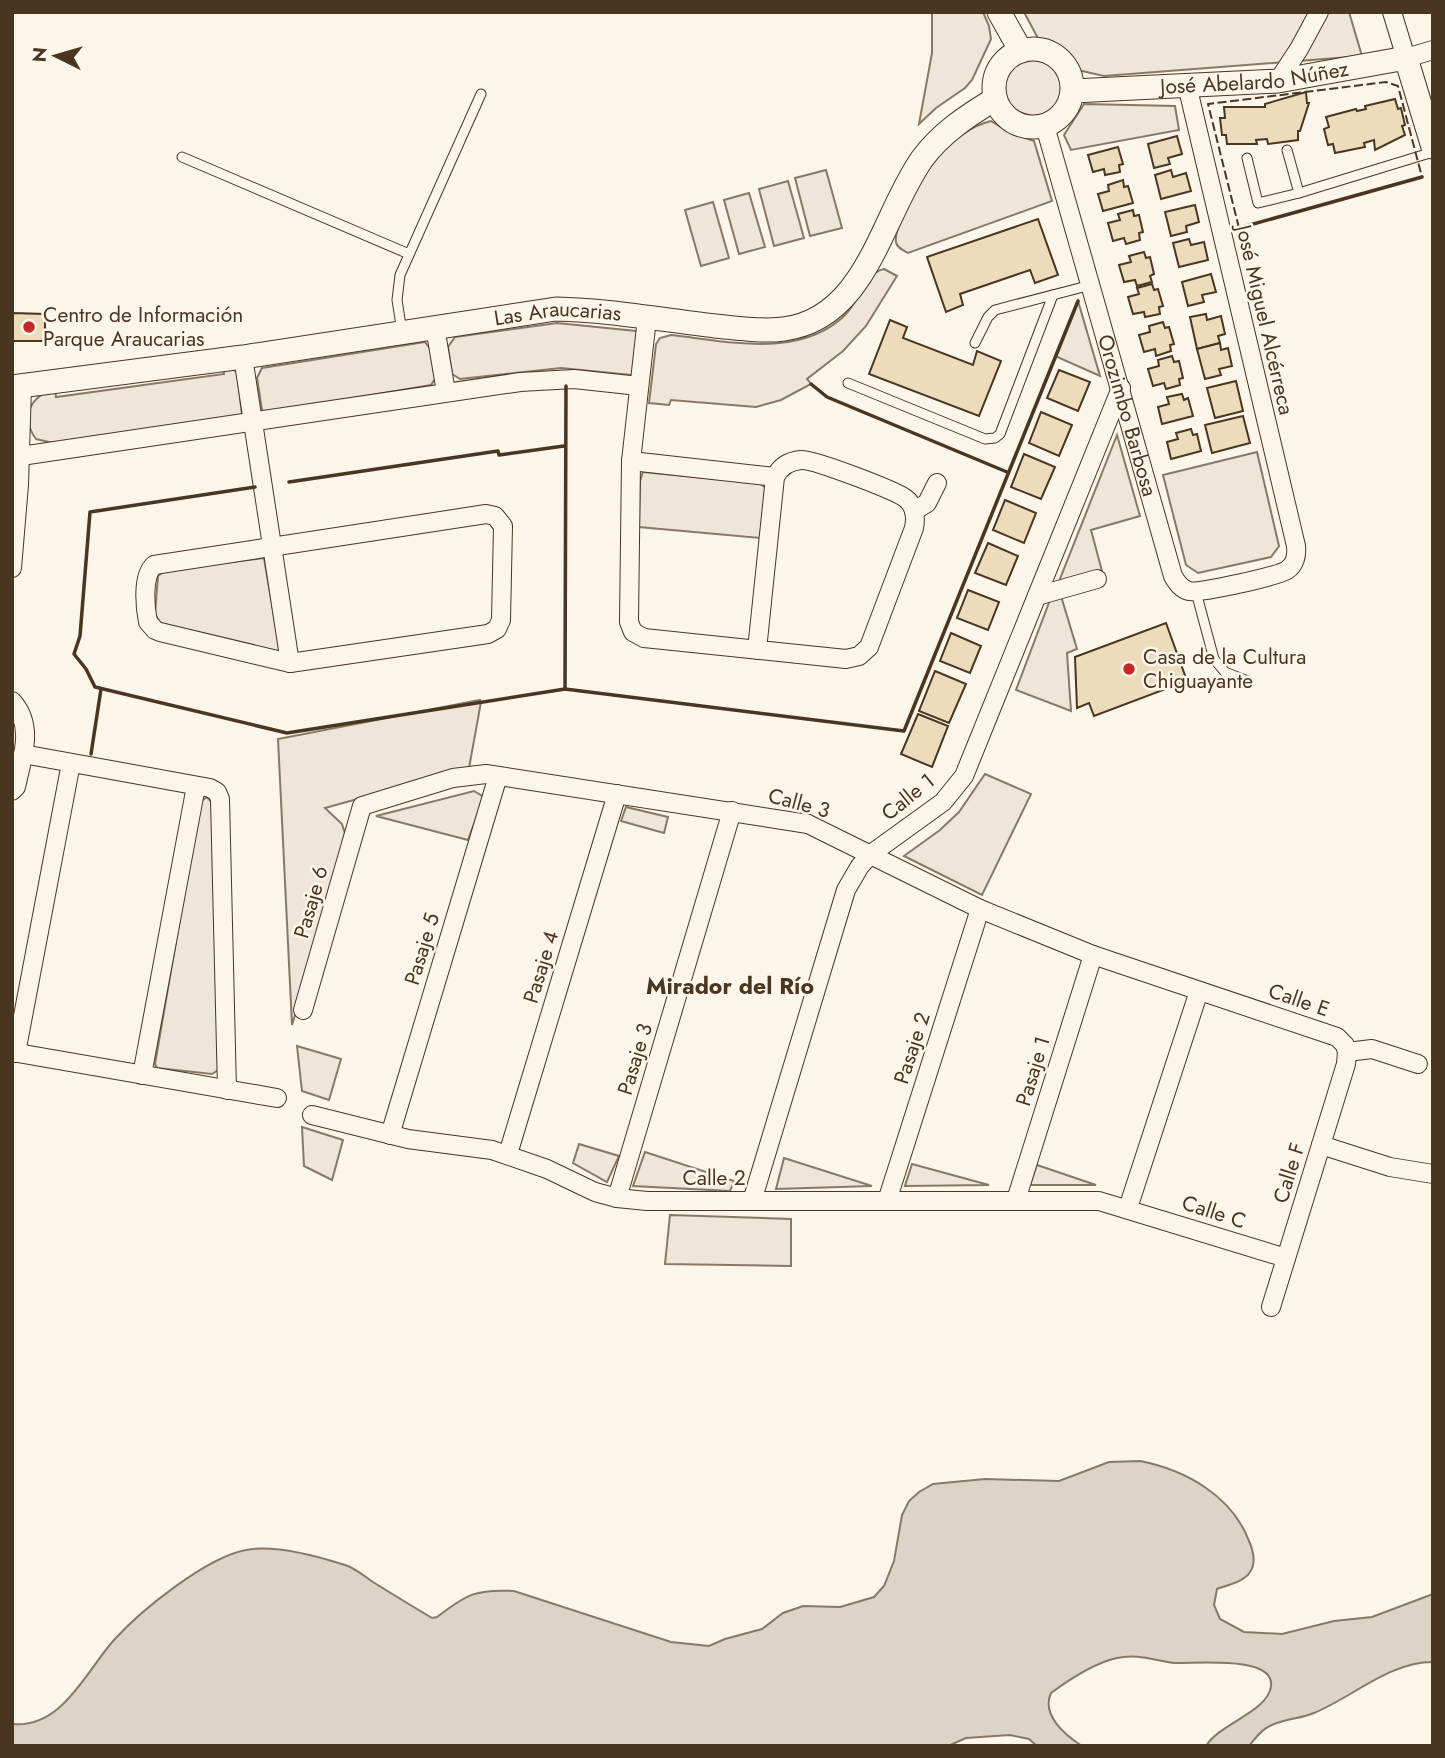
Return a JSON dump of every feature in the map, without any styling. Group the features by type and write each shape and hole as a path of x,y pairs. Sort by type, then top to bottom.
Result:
{"street":[{"path":"999,12 1021,51"},
{"path":"1278,81 1299,50 1319,12"},
{"path":"1392,12 1433,150"},
{"path":"1038,49 1054,55 1070,74 1073,91 1064,113 1052,123 1031,128 1018,125 1001,112 995,99 994,84 998,70 1008,58 1021,51 1038,49"},
{"name":"José Abelardo Núñez","path":"1073,91 1278,81 1406,58 1433,50"},
{"name":"José Miguel Alcérreca","path":"1187,85 1297,552 1293,564 1281,573 1196,592"},
{"name":"Las Araucarias","path":"17,386 243,356 556,309 767,330 800,326 830,312 862,271 911,176 935,143 953,126 995,99"},
{"name":"Orozimbo Barbosa","path":"1045,126 1173,576 1180,586 1196,592"},
{"path":"648,318 631,461 629,622 633,632 644,638 757,650 846,659 859,656 865,652 915,528 914,512 905,498 811,461 793,461 785,465 775,477 757,650"},
{"path":"435,327 446,392"},
{"path":"243,356 290,663"},
{"path":"21,456 446,392 560,379 639,386"},
{"path":"12,568 21,456 17,386"},
{"name":"Calle 1","path":"752,1200 844,897 860,866 871,854 937,807 964,776 1121,388"},
{"path":"631,461 775,477"},
{"path":"914,512 927,503 937,483"},
{"path":"486,514 495,516 503,526 501,620 493,632 290,663 160,632 150,627 147,617 147,577 154,565 272,547 486,514"},
{"path":"1037,596 1097,579"},
{"path":"12,701 26,725 23,754 16,787 12,791"},
{"path":"23,754 214,789 219,799 228,1090"},
{"path":"71,763 14,1053 277,1098"},
{"name":"Calle 3","path":"362,806 474,774 808,824 980,909 1093,955 1199,991"},
{"name":"Pasaje 5","path":"390,1135 498,776"},
{"path":"142,1075 196,786"},
{"name":"Pasaje 4","path":"508,1154 617,794"},
{"name":"Pasaje 6","path":"303,1010 362,806"},
{"name":"Pasaje 3","path":"617,1198 732,811"},
{"name":"Pasaje 2","path":"887,1200 980,909"},
{"name":"Pasaje 1","path":"1016,1200 1093,955"},
{"path":"1128,1209 1199,991"},
{"name":"Calle E","path":"1199,991 1337,1037 1345,1045 1347,1052"},
{"path":"1347,1052 1372,1049 1418,1064"},
{"name":"Calle F","path":"1271,1307 1346,1064 1347,1052"},
{"name":"Calle 2","path":"312,1115 390,1135 473,1146 508,1154 594,1192 617,1198 648,1201 1088,1200 1128,1209"},
{"path":"1321,1145 1390,1167 1433,1174"},
{"name":"Calle C","path":"1128,1209 1286,1258"}],"lane":[{"path":"402,332 398,316 397,288 409,254 481,94"},
{"path":"1287,150 1299,193"},
{"path":"1247,158 1258,203 1299,193 1433,150"},
{"path":"182,157 409,254"},
{"path":"975,343 989,314 995,310 1091,285"},
{"path":"848,383 985,439 995,438 1000,434 1053,295"},
{"path":"1196,592 1214,659 1225,672 1248,681"}],"shaded area":[{"path":"932,12 983,12 991,39 972,80 919,124 932,53"},
{"path":"1024,12 1349,12 1362,56 1104,76 1078,70 1040,42"},
{"path":"1032,59 1048,64 1056,72 1061,88 1056,104 1048,112 1032,117 1016,112 1008,104 1003,88 1008,72 1016,64"},
{"path":"1084,104 1175,106 1179,130 1071,150 1064,135"},
{"path":"991,121 1011,133 1034,141 1052,201 908,253 901,249 896,242 896,234 911,198 932,164 962,135"},
{"path":"826,170 842,228 810,236 795,178"},
{"path":"788,181 804,238 774,246 759,189"},
{"path":"749,193 765,247 739,254 724,200"},
{"path":"713,202 729,258 701,266 685,210"},
{"path":"884,269 897,276 866,326 843,351 807,379 811,384 781,400 756,407 671,400 669,405 649,403 656,344 660,338 671,335 763,344 808,337 829,328 847,313 872,275"},
{"path":"1078,301 1100,376 1055,356"},
{"path":"557,323 636,331 638,333 633,373 631,375 561,368 460,379 452,374 448,347 455,337"},
{"path":"425,342 431,350 435,379 431,385 266,413 262,410 257,378 262,368"},
{"path":"223,368 237,372 242,415 53,443 36,439 31,431 28,415 30,408 39,397 55,389 56,397 224,374"},
{"path":"1117,435 1140,516 1091,530 1102,571 1058,584"},
{"path":"1257,452 1279,546 1271,557 1198,573 1186,565 1163,475"},
{"path":"643,472 759,483 766,488 760,538 639,527 640,481"},
{"path":"264,558 281,656 161,624 155,614 158,576 166,570"},
{"path":"1061,596 1077,649 1067,653 1071,711 1016,690 1050,600"},
{"path":"480,700 469,768 325,808 342,824 347,840 292,1025 278,739"},
{"path":"985,774 1031,794 982,895 904,856 940,830 959,812"},
{"path":"474,791 484,797 468,840 376,816"},
{"path":"207,797 213,804 218,1070 212,1074 157,1068 155,1064 200,802"},
{"path":"626,807 668,817 664,833 621,821"},
{"path":"297,1046 341,1059 329,1100 302,1091"},
{"path":"302,1127 343,1140 332,1180 304,1166"},
{"path":"579,1144 619,1156 607,1182 573,1163"},
{"path":"645,1152 734,1181 730,1191 633,1186"},
{"path":"784,1158 872,1186 776,1189"},
{"path":"912,1164 989,1185 905,1186"},
{"path":"1037,1165 1096,1185 1030,1185"},
{"path":"670,1215 791,1219 791,1266 665,1264"},
{"path":"1140,1461 1190,1478 1219,1498 1241,1525 1252,1548 1253,1565 1244,1578 1217,1589 1214,1605 1220,1619 1244,1632 1282,1634 1334,1621 1372,1617 1433,1594 1433,1662 1401,1668 1314,1713 1273,1724 1262,1731 1249,1746 1206,1746 1222,1731 1262,1703 1268,1695 1271,1686 1269,1676 1260,1669 1231,1663 1175,1663 1132,1656 1117,1658 1091,1668 1051,1693 1049,1709 1056,1724 1082,1746 1037,1746 1029,1739 1010,1735 966,1738 948,1746 12,1746 12,1724 30,1723 59,1708 114,1640 141,1614 194,1574 230,1555 246,1550 283,1550 349,1566 432,1618 465,1598 481,1592 514,1591 671,1642 709,1646 762,1629 783,1613 803,1606 840,1607 874,1597 884,1586 894,1561 902,1515 909,1501 933,1484 985,1479 1059,1481 1109,1462"}],"building":[{"path":"1306,92 1309,103 1298,131 1298,140 1268,144 1267,139 1256,140 1257,144 1227,144 1226,135 1222,135 1220,118 1225,118 1224,107 1265,107 1265,104"},
{"path":"1395,99 1398,109 1401,108 1405,135 1375,150 1374,140 1364,143 1365,147 1335,153 1333,144 1328,145 1324,129 1329,127 1326,117 1366,109 1365,106"},
{"path":"1177,136 1182,154 1168,158 1170,164 1154,168 1148,144"},
{"path":"1118,147 1123,164 1119,165 1120,172 1105,175 1104,169 1093,172 1088,155"},
{"path":"1171,170 1173,177 1186,173 1191,191 1161,199 1155,175"},
{"path":"1123,180 1124,187 1128,186 1133,203 1103,211 1098,194 1109,191 1108,185"},
{"path":"1195,205 1199,222 1186,226 1187,232 1171,236 1165,212"},
{"path":"1133,210 1134,216 1139,215 1143,232 1139,233 1140,240 1126,244 1124,238 1113,241 1108,223 1120,220 1118,214"},
{"path":"1038,219 1058,275 1035,283 1030,270 960,294 963,305 946,312 927,257"},
{"path":"1189,239 1191,245 1204,242 1208,260 1179,267 1173,243"},
{"path":"1144,252 1146,258 1150,257 1154,274 1150,276 1152,282 1137,286 1135,280 1124,282 1119,265 1131,262 1129,256"},
{"path":"1211,274 1216,292 1202,295 1204,302 1188,306 1182,282"},
{"path":"1152,284 1154,290 1158,289 1163,306 1159,307 1160,314 1145,317 1144,312 1133,314 1128,297 1139,294 1137,288"},
{"name":"Centro de Información Parque Araucarias","path":"12,313 45,314 45,341 12,341"},
{"path":"1206,314 1207,320 1221,316 1225,334 1218,336 1220,343 1197,349 1190,317"},
{"path":"890,320 907,327 903,338 973,365 977,351 1001,361 979,416 869,374"},
{"path":"1163,322 1165,328 1169,327 1174,344 1170,345 1171,351 1156,356 1155,349 1144,352 1139,335 1150,332 1149,326"},
{"path":"1220,343 1221,350 1228,348 1232,366 1219,369 1221,375 1205,379 1197,349"},
{"path":"1172,356 1174,362 1179,361 1183,378 1179,379 1180,385 1166,389 1164,383 1153,386 1148,369 1159,366 1158,360"},
{"path":"1059,370 1090,382 1078,411 1047,398"},
{"path":"1236,381 1243,411 1215,418 1207,388"},
{"path":"1182,394 1184,400 1188,398 1193,416 1162,424 1158,407 1169,404 1167,397"},
{"path":"1041,412 1072,425 1059,456 1029,443"},
{"path":"1243,416 1250,443 1212,453 1205,425"},
{"path":"1191,429 1193,435 1197,434 1201,451 1171,459 1167,442 1178,439 1176,433"},
{"path":"1024,454 1055,467 1041,499 1011,487"},
{"path":"1005,500 1036,513 1024,543 993,530"},
{"path":"988,543 1018,556 1006,585 975,573"},
{"path":"968,590 999,602 988,630 957,618"},
{"name":"Casa de la Cultura Chiguayante","path":"1166,623 1187,681 1094,716 1089,703 1077,708 1075,657"},
{"path":"951,633 981,646 970,673 940,661"},
{"path":"935,671 966,684 949,723 919,711"},
{"path":"918,714 948,726 932,767 901,754"}],"fence":[{"path":"1239,228 1208,104 1386,82 1398,86 1422,177"}],"wall":[{"path":"1239,228 1422,177"},
{"path":"255,487 90,512 80,636 74,654 95,687 287,733 565,689 904,731 1078,301"},
{"path":"811,384 827,397 1007,472"},
{"path":"565,689 566,386"},
{"path":"289,482 498,451 499,455 564,446"},
{"path":"91,754 101,689"}],"place":[{"name":"Centro de Información Parque Araucarias","path":"29,327"},
{"name":"Casa de la Cultura Chiguayante","path":"1129,669"}],"district":[{"name":"Mirador del Río","path":"730,986"}]}
